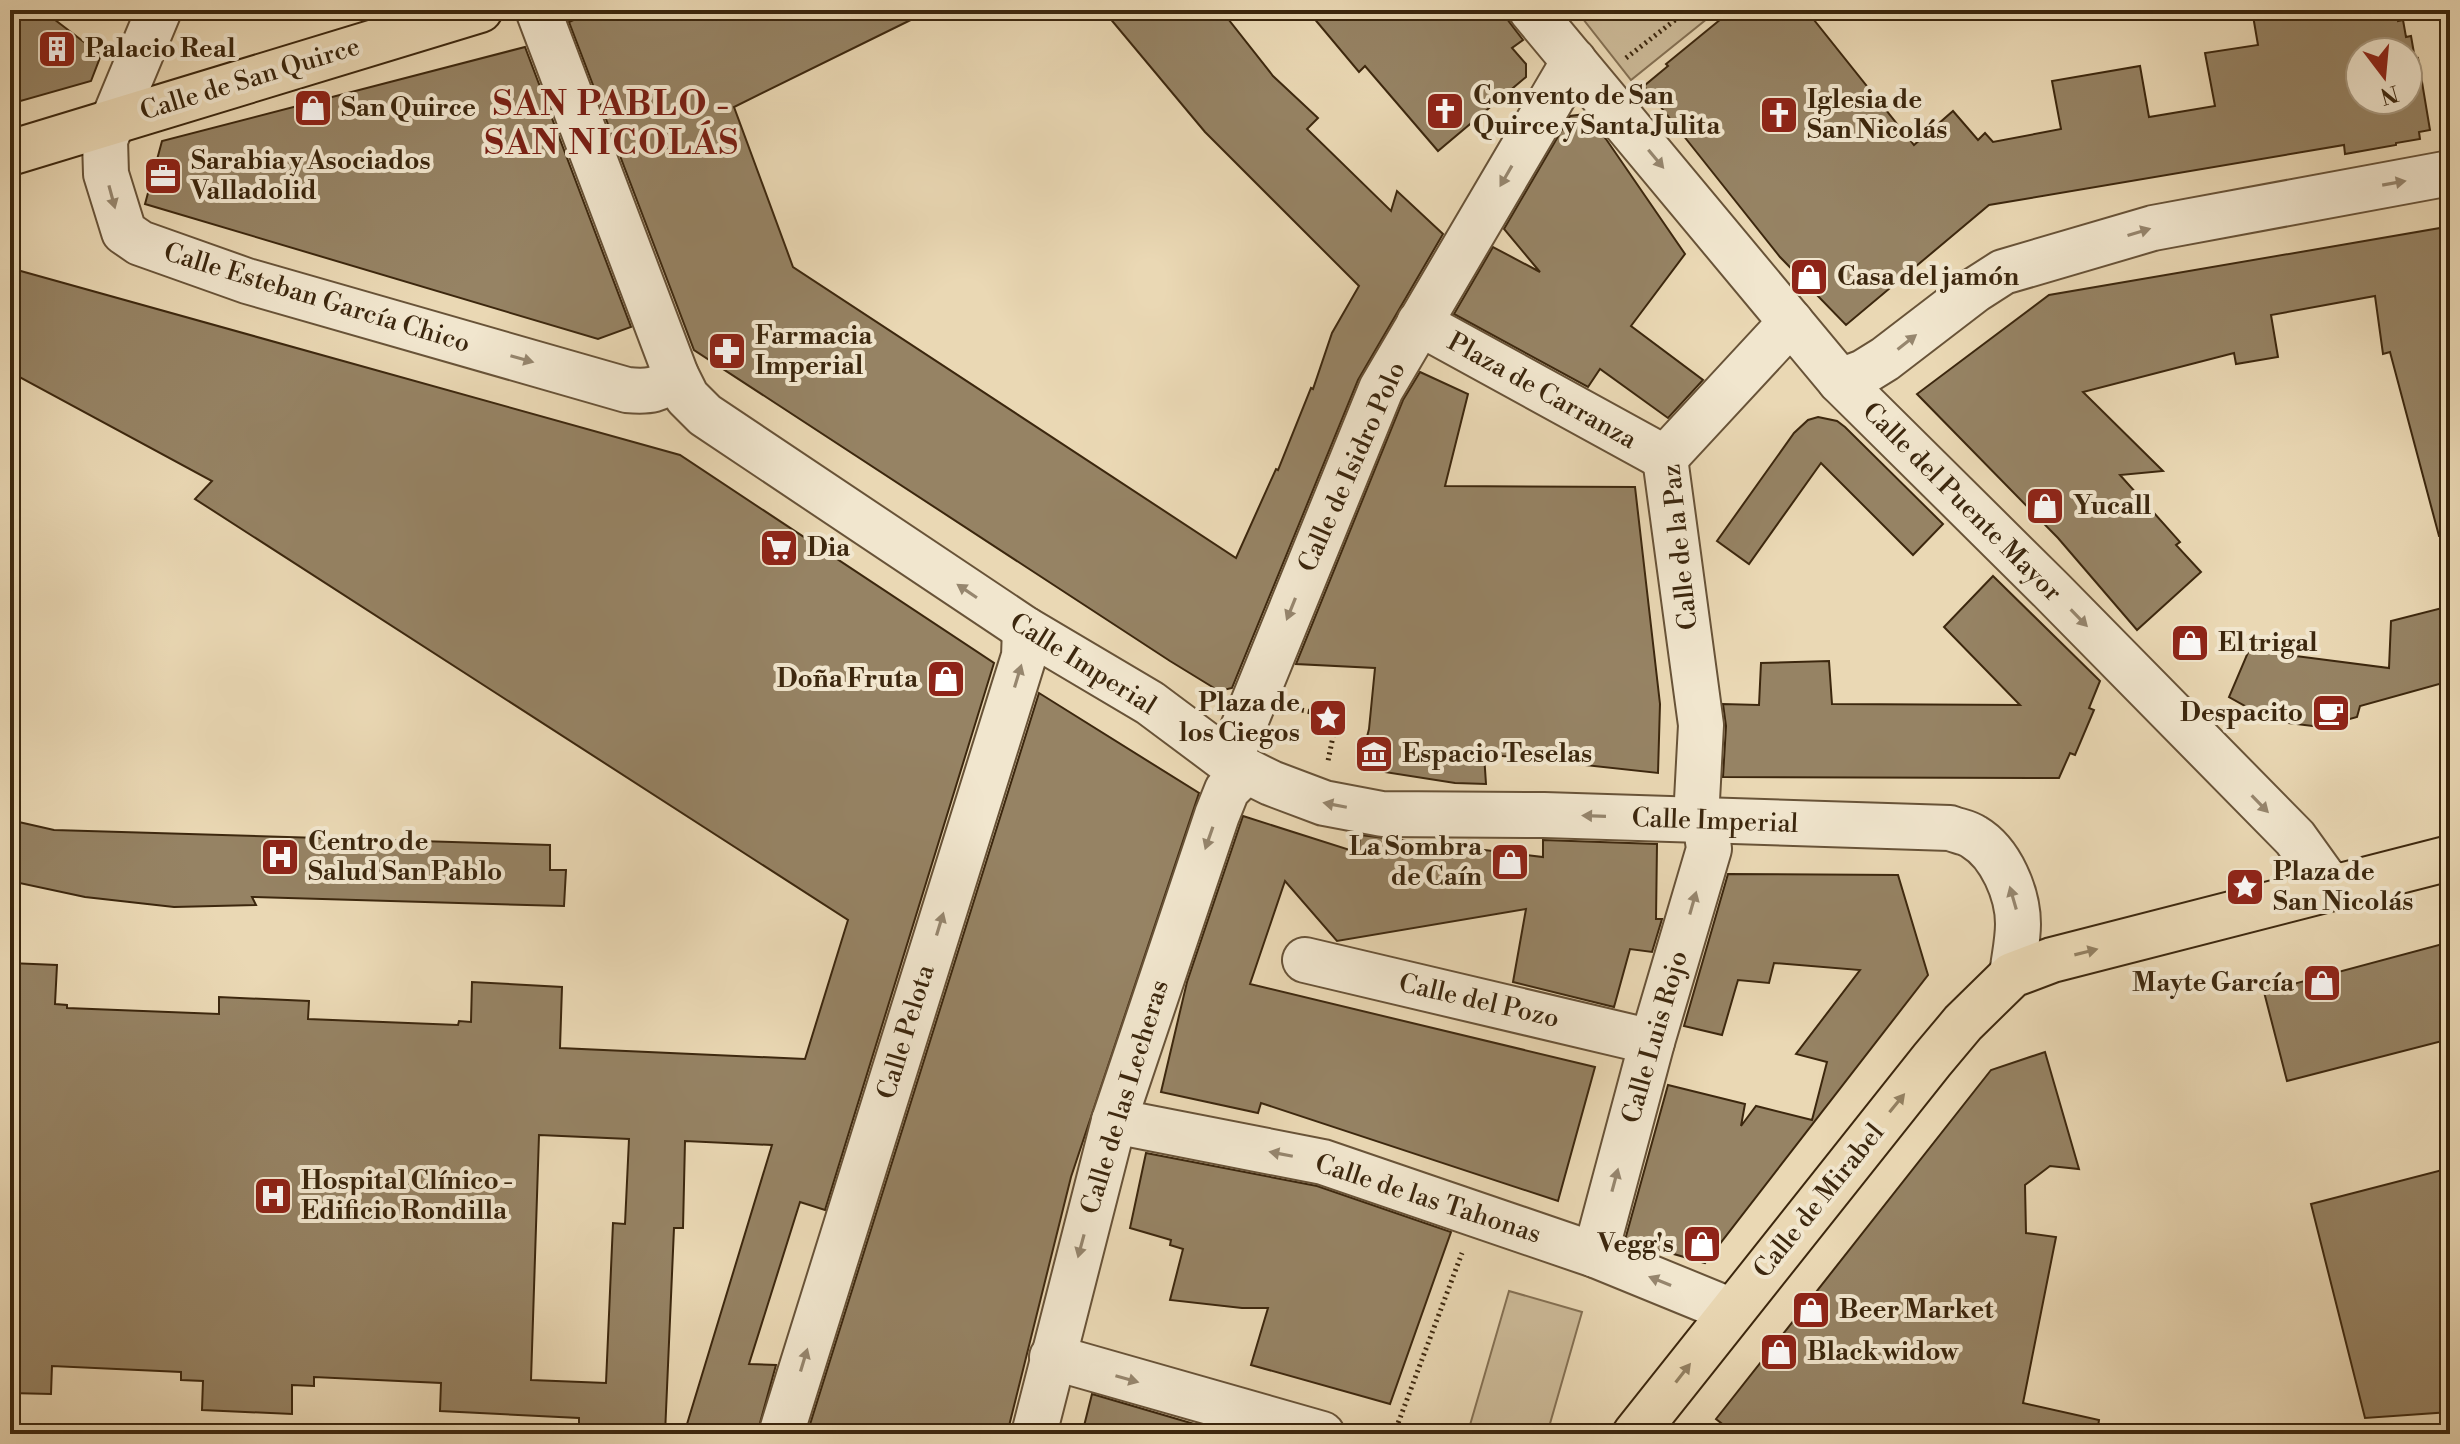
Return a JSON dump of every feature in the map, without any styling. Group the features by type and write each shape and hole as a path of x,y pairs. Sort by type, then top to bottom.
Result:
{"main road":[{"name":"Calle de San Quirce","path":"112,121 480,10"},
{"path":"10,153 112,121"},
{"path":"2012,975 2052,960 2450,858"},
{"name":"Calle de Mirabel","path":"1635,1434 1932,1060 1963,1023 2012,975"}],"street":[{"name":"Calle Esteban García Chico","path":"159,10 105,140 106,174 124,232 140,243 247,281 627,390 647,392 666,386 676,375"},
{"name":"Calle Imperial","path":"538,10 687,397 705,415 1025,629 1150,703 1237,766 1324,803 1382,814 1700,819 1744,823 1950,828 1974,837 1995,856 2016,901 2018,925 2012,975"},
{"name":"Calle del Puente Mayor","path":"1531,10 1840,381 2295,838 2323,877 2336,888"},
{"name":"Calle de Isidro Polo","path":"1237,766 1251,703 1381,389 1419,323 1591,81"},
{"path":"1840,381 1864,372 1885,359 2003,272 2153,228 2450,173"},
{"name":"Calle de la Paz","path":"1700,819 1701,725 1665,458 1791,322"},
{"name":"Plaza de Carranza","path":"1419,323 1665,458"},
{"name":"Calle Pelota","path":"781,1434 1024,656 1025,629"},
{"name":"Calle de las Lecheras","path":"1034,1434 1114,1121 1217,815 1237,766"},
{"name":"Calle Luis Rojo","path":"1595,1255 1652,1042 1709,849 1700,819"},
{"name":"Calle del Pozo","path":"1305,960 1652,1042"},
{"name":"Calle de las Tahonas","path":"1114,1121 1323,1162 1595,1255 1732,1311"},
{"path":"1052,1357 1322,1434"}],"path":[{"path":"1591,81 1684,11"},
{"path":"1251,703 1337,717 1327,770"},
{"path":"1394,1434 1476,1214"}],"shaded area":[{"path":"1576,10 1718,10 1631,80"},
{"path":"1509,1291 1582,1312 1547,1434 1503,1434 1470,1425"}],"building":[{"name":"Palacio Real","path":"10,10 42,10 101,55 91,81 10,104"},
{"path":"596,10 931,10 734,107 793,267 1236,558 1313,389 1332,333 1359,286 1205,132 1103,10 1221,10 1273,76 1318,118 1307,129 1391,211 1397,191 1443,234 1358,380 1232,688 1219,691 1170,661 694,350 569,22"},
{"name":"Convento de San Quirce y Santa Julita","path":"1307,10 1500,10 1523,40 1512,48 1526,64 1526,77 1438,151 1365,66 1359,72"},
{"path":"1732,10 1806,10 1914,145 1953,111 1978,140 1985,133 1993,142 2061,129 2052,81 2140,66 2149,117 2215,106 2205,53 2258,45 2252,10 2396,10 2398,21 2403,20 2406,36 2344,36 2344,116 2424,116 2424,94 2430,130 2419,132 2420,139 2345,154 2344,145 1989,205 1846,325 1780,257 1644,86 1668,66 1666,64"},
{"path":"525,47 631,327 598,339 145,204 162,141"},
{"path":"1585,114 1606,139 1685,254 1631,326 1703,380 1668,418 1600,369 1588,387 1454,314 1493,247 1540,272 1504,229 1570,116"},
{"path":"2446,227 2450,250 2450,535 2439,536 2390,352 2383,354 2375,296 2271,315 2278,357 2236,364 2234,353 2083,392 2163,471 2120,475 2180,542 2176,545 2201,572 2137,630 2058,538 1917,394 2049,295"},
{"path":"10,268 680,455 994,663 825,1210 800,1202 749,1364 776,1365 757,1434 684,1434 772,1145 685,1141 683,1228 674,1228 665,1434 579,1434 579,1418 440,1411 441,1383 314,1377 314,1386 292,1385 292,1414 202,1410 203,1381 181,1380 181,1372 52,1366 51,1394 10,1393 10,963 57,965 55,1004 67,1005 67,1008 219,1014 219,997 309,1001 308,1019 458,1025 459,1021 471,1022 472,982 562,987 560,1048 805,1059 848,920 195,499 212,481 10,372","holes":["539,1135 629,1139 625,1224 613,1223 606,1383 531,1380"]},
{"path":"1420,372 1468,394 1445,486 1635,487 1660,704 1658,773 1484,754 1486,784 1455,783 1359,768 1369,729 1375,668 1296,664 1403,400"},
{"path":"1818,417 1837,421 1845,427 1943,524 1913,555 1821,463 1749,564 1717,541 1794,433 1808,420"},
{"path":"1993,576 2100,681 2089,708 2094,710 2075,755 2070,753 2059,778 1723,777 1726,726 1723,704 1759,705 1761,663 1829,661 1832,704 2020,705 1944,627"},
{"path":"2450,606 2450,681 2360,706 2357,717 2321,727 2272,721 2229,697 2249,650 2389,668 2391,621"},
{"path":"1039,693 1199,793 1071,1177 1007,1434 807,1434"},
{"path":"1243,816 1359,853 1360,835 1543,857 1543,840 1657,844 1656,919 1662,919 1652,952 1630,949 1614,1007 1513,982 1526,909 1337,941 1285,881 1250,984 1595,1067 1558,1201 1261,1103 1258,1113 1161,1092 1187,982"},
{"name":"Centro de Salud San Pablo","path":"10,820 54,830 550,845 550,870 566,870 564,906 252,897 256,905 174,907 85,897 10,881"},
{"path":"1728,874 1898,875 1928,975 1705,1263 1625,1240 1668,1085 1745,1104 1741,1126 1756,1106 1812,1120 1827,1062 1796,1054 1860,970 1774,963 1769,983 1738,980 1722,1035 1684,1026"},
{"path":"2450,942 2450,1039 2287,1081 2264,992"},
{"path":"2045,1052 2079,1169 2050,1166 2025,1185 2026,1233 2056,1237 2023,1403 2099,1420 2097,1434 1735,1434 1716,1419 1991,1070"},
{"path":"1146,1153 1317,1186 1451,1232 1390,1404 1251,1365 1268,1308 1170,1300 1183,1249 1170,1245 1171,1240 1130,1228"},
{"path":"2450,1168 2450,1412 2365,1418 2311,1204"},
{"path":"1092,1394 1201,1426 1200,1434 1082,1434"}],"place":[{"name":"Palacio Real","path":"57,49"},
{"name":"San Quirce","path":"313,108"},
{"name":"Convento de San Quirce y Santa Julita","path":"1445,111"},
{"name":"Iglesia de San Nicolás","path":"1779,115"},
{"name":"Sarabia y Asociados Valladolid","path":"163,176"},
{"name":"Casa del jamón","path":"1809,277"},
{"name":"Farmacia Imperial","path":"727,351"},
{"name":"Yucall","path":"2045,506"},
{"name":"Dia","path":"779,548"},
{"name":"El trigal","path":"2190,643"},
{"name":"Doña Fruta","path":"946,679"},
{"name":"Despacito","path":"2331,713"},
{"name":"Plaza de los Ciegos","path":"1328,718"},
{"name":"Espacio Teselas","path":"1374,754"},
{"name":"Centro de Salud San Pablo","path":"280,857"},
{"name":"La Sombra de Caín","path":"1510,862"},
{"name":"Plaza de San Nicolás","path":"2245,887"},
{"name":"Mayte García","path":"2322,983"},
{"name":"Hospital Clínico - Edificio Rondilla","path":"273,1196"},
{"name":"Vegg's","path":"1702,1244"},
{"name":"Beer Market","path":"1811,1310"},
{"name":"Black widow","path":"1779,1352"}],"district":[{"name":"SAN PABLO - SAN NICOLÁS","path":"612,124"}]}
